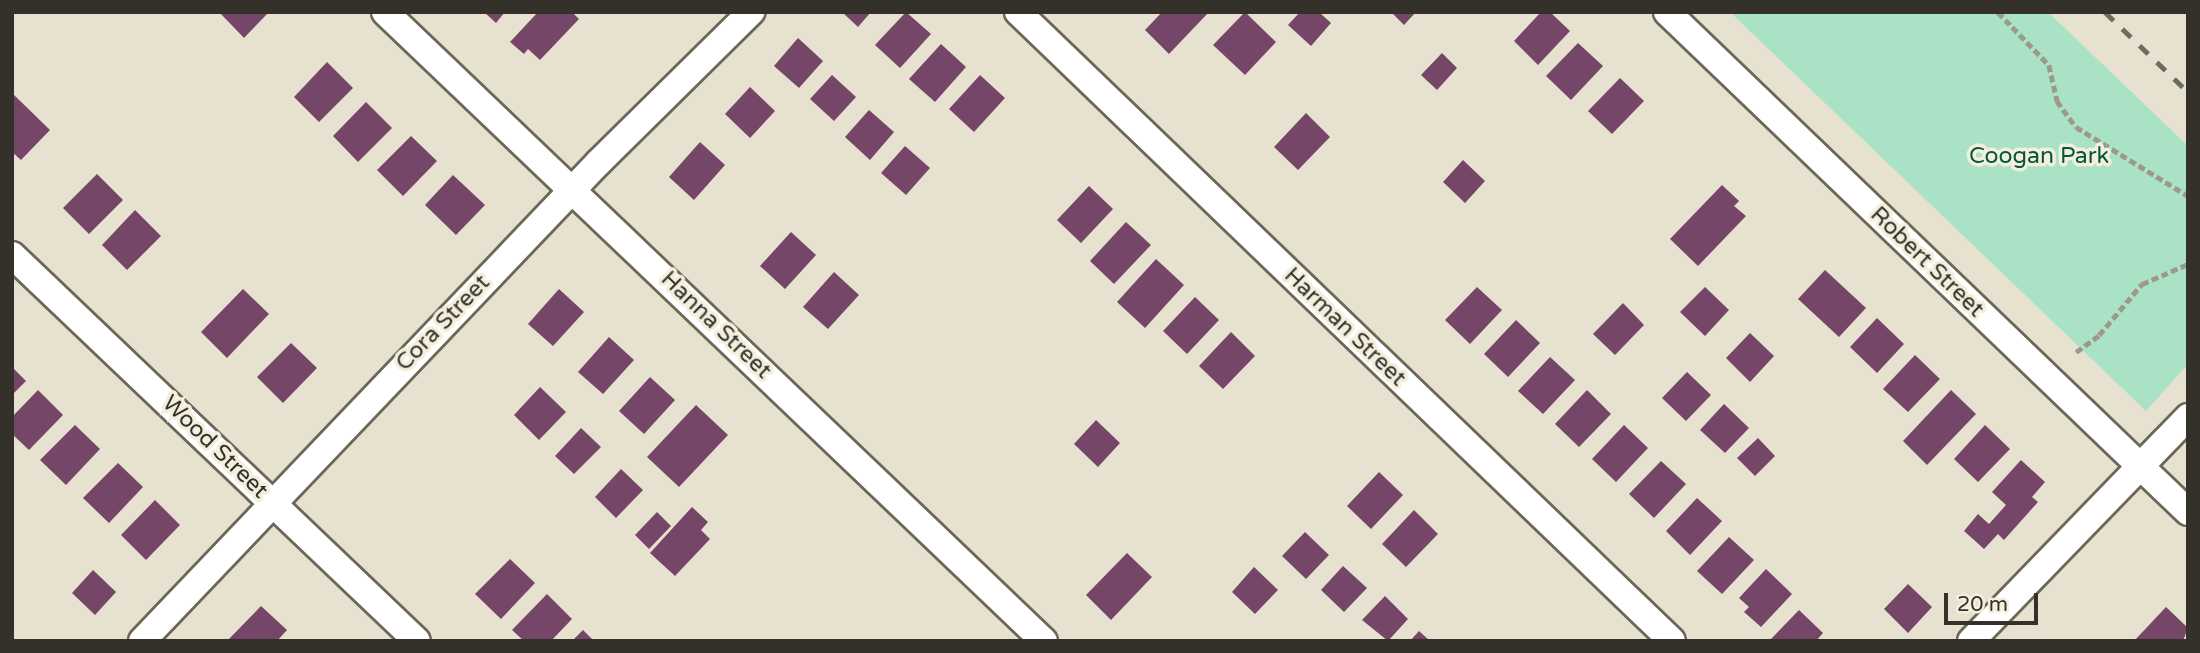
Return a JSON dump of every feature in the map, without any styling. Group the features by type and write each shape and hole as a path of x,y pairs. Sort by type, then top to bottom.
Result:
{"street":[{"name":"Hanna Street","path":"385,12 573,188 1044,641"},
{"name":"Cora Street","path":"142,641 271,501 573,188 751,12"},
{"name":"Harman Street","path":"1018,12 1672,641"},
{"name":"Robert Street","path":"1667,12 2188,512"},
{"name":"Wood Street","path":"12,254 417,641"},
{"path":"1971,641 2188,416"}],"path":[{"path":"1998,12 2049,65 2057,101 2076,127 2188,196"},
{"path":"2076,352 2099,335 2142,284 2188,264"}],"green space":[{"name":"Coogan Park","path":"1730,12 2048,12 2188,146 2188,364 2146,411"}],"building":[{"path":"219,12 269,12 244,38"},
{"path":"484,12 505,12 496,23"},
{"path":"538,12 572,12 579,19 540,60 528,49 524,54 510,42"},
{"path":"842,12 871,12 858,27"},
{"path":"906,12 931,34 900,68 875,45"},
{"path":"1162,12 1209,12 1169,54 1145,30"},
{"path":"1245,12 1276,42 1245,75 1213,45"},
{"path":"1300,12 1319,12 1331,23 1311,46 1288,25"},
{"path":"1391,12 1416,12 1404,25"},
{"path":"1541,12 1550,12 1570,31 1538,65 1514,41"},
{"path":"798,38 823,61 799,88 774,66"},
{"path":"1578,43 1603,66 1571,100 1546,76"},
{"path":"941,44 966,67 935,102 909,79"},
{"path":"1442,53 1457,68 1437,90 1421,75"},
{"path":"327,62 353,88 319,122 294,97"},
{"path":"832,75 856,97 834,121 810,99"},
{"path":"980,75 1005,98 974,132 949,109"},
{"path":"1620,78 1644,101 1612,134 1588,111"},
{"path":"750,87 775,111 750,138 725,114"},
{"path":"12,93 50,130 21,160 12,152"},
{"path":"366,102 392,128 358,162 333,136"},
{"path":"869,110 894,132 870,160 845,137"},
{"path":"1306,113 1330,137 1298,170 1274,147"},
{"path":"411,136 437,161 403,196 377,170"},
{"path":"700,142 725,165 694,200 669,177"},
{"path":"905,146 930,168 906,195 881,173"},
{"path":"1463,160 1485,181 1465,203 1443,182"},
{"path":"97,174 123,200 89,234 63,208"},
{"path":"453,175 485,205 456,235 425,205"},
{"path":"1722,185 1739,201 1734,206 1746,216 1698,266 1670,239"},
{"path":"1089,186 1113,209 1081,243 1057,220"},
{"path":"135,210 161,236 127,270 102,245"},
{"path":"1126,222 1151,245 1114,284 1090,261"},
{"path":"791,232 816,255 785,289 760,266"},
{"path":"1156,259 1184,285 1145,328 1117,302"},
{"path":"1825,270 1866,308 1839,337 1798,299"},
{"path":"834,272 859,295 828,329 803,307"},
{"path":"1477,287 1502,310 1470,344 1445,320"},
{"path":"1705,287 1729,310 1705,336 1680,312"},
{"path":"243,289 269,314 227,358 201,332"},
{"path":"559,289 584,312 553,346 528,324"},
{"path":"1195,297 1219,320 1187,354 1163,331"},
{"path":"1623,303 1644,325 1615,355 1593,334"},
{"path":"1877,318 1904,344 1877,373 1850,347"},
{"path":"1516,320 1540,343 1508,377 1484,354"},
{"path":"1231,332 1255,356 1223,389 1199,366"},
{"path":"1750,333 1774,356 1750,382 1726,358"},
{"path":"609,337 634,360 603,394 578,372"},
{"path":"291,343 317,368 283,403 257,377"},
{"path":"1915,355 1940,379 1908,412 1883,389"},
{"path":"1550,357 1575,380 1543,414 1518,391"},
{"path":"12,367 26,381 12,395"},
{"path":"1687,372 1711,395 1686,421 1662,398"},
{"path":"650,377 675,400 644,434 619,411"},
{"path":"540,387 566,412 539,440 514,415"},
{"path":"38,390 63,415 29,450 12,434 12,417"},
{"path":"1587,390 1611,414 1579,447 1555,424"},
{"path":"1951,390 1976,414 1927,465 1903,441"},
{"path":"1724,404 1749,428 1725,453 1700,430"},
{"path":"696,405 728,435 679,487 647,457"},
{"path":"1096,420 1120,443 1098,467 1074,444"},
{"path":"75,425 100,449 66,485 40,460"},
{"path":"1624,425 1648,448 1616,482 1592,459"},
{"path":"1985,425 2010,449 1978,482 1954,459"},
{"path":"581,428 601,447 574,474 555,456"},
{"path":"1758,438 1775,456 1755,476 1737,458"},
{"path":"2021,460 2045,482 2032,497 2038,502 2004,540 1998,534 1984,549 1964,531 1978,514 1989,524 2006,505 1992,492"},
{"path":"1661,461 1686,484 1654,518 1629,494"},
{"path":"118,463 143,487 109,523 83,498"},
{"path":"621,469 643,490 616,518 595,497"},
{"path":"1379,472 1403,495 1371,529 1347,506"},
{"path":"1697,498 1722,521 1690,555 1666,531"},
{"path":"155,500 180,525 146,560 121,535"},
{"path":"692,507 708,522 701,530 710,539 675,576 650,553"},
{"path":"1414,510 1438,534 1406,567 1382,544"},
{"path":"657,512 671,526 649,549 635,535"},
{"path":"1305,532 1329,555 1306,579 1282,556"},
{"path":"1729,537 1754,560 1722,594 1697,571"},
{"path":"1127,553 1152,577 1111,620 1086,595"},
{"path":"510,559 535,583 501,619 475,594"},
{"path":"1343,566 1367,588 1344,612 1321,590"},
{"path":"1254,567 1278,590 1255,614 1232,592"},
{"path":"1766,569 1792,594 1761,627 1744,612 1749,607 1739,598"},
{"path":"93,570 116,592 95,615 72,593"},
{"path":"1908,584 1932,607 1908,633 1884,609"},
{"path":"547,594 572,619 551,641 524,641 512,630"},
{"path":"1385,596 1408,619 1388,641 1362,620"},
{"path":"261,606 287,630 277,641 227,641"},
{"path":"2166,607 2188,628 2183,641 2134,641"},
{"path":"1799,610 1823,633 1816,641 1769,641"},
{"path":"583,630 594,641 572,641"},
{"path":"1419,631 1430,641 1410,641"}],"railway":[{"path":"2105,12 2188,92"}]}
